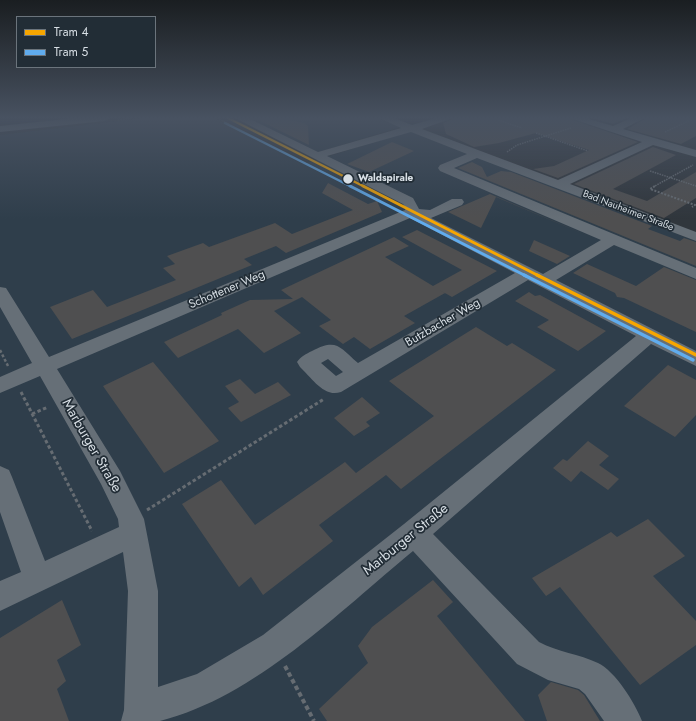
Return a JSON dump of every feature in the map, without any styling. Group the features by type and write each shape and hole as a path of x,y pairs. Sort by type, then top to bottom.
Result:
{"street":[{"path":"295,152 410,213 696,359"},
{"path":"306,152 408,201 413,208 410,213"},
{"path":"316,156 331,152"},
{"name":"Bad Nauheimer Straße","path":"474,152 496,157 568,182 696,237"},
{"name":"Bad Nauheimer Straße","path":"568,182 629,152"},
{"path":"478,153 444,168 696,274"},
{"path":"410,213 432,214 457,202"},
{"name":"Schottener Weg","path":"7,382 410,213"},
{"name":"Butzbacher Weg","path":"334,387 536,277 595,254 613,239"},
{"name":"Marburger Straße","path":"0,292 114,483 132,526 143,591 140,716 205,688 274,646 414,533 649,335"},
{"path":"334,387 307,362 330,350 358,373"},
{"path":"0,477 38,579"},
{"path":"0,596 101,549 132,526"},
{"path":"414,533 528,653 548,664 588,675 597,682 625,721"}],"path":[{"path":"496,157 505,152"},
{"path":"692,207 695,205 650,189 696,164"},
{"path":"650,171 696,186"},
{"path":"0,350 7,382 101,549"},
{"path":"132,526 320,403 334,387"},
{"path":"274,646 314,721"}],"shaded area":[{"path":"0,152 279,152 303,164 343,152 464,152 696,241 696,721 0,721"}],"building":[{"path":"372,152 413,152 369,172 347,164"},
{"path":"585,152 617,152 558,178 533,169 554,166"},
{"path":"643,152 666,152 676,155 613,189 647,201 696,172 696,198 664,218 574,184"},
{"path":"472,162 482,167 487,177 501,171 511,172 652,226 648,229 680,241 684,238 696,242 696,266 458,168"},
{"path":"328,183 368,204 377,201 382,212 286,253 276,246 244,259 252,265 72,339 50,307 93,290 107,307 176,280 163,268 175,264 167,256 203,243 209,247 275,223 292,234 353,210 322,193"},
{"path":"490,194 598,240 496,197 481,228 448,212"},
{"path":"417,230 497,271 452,297 445,293 404,316 415,323 370,349 354,337 343,344 319,326 331,320 302,297 274,311 301,333 264,353 238,329 178,358 164,342 250,300 293,299 281,290 394,237 409,246 385,257 433,286 462,270 402,237"},
{"path":"534,240 570,256 557,264 529,251"},
{"path":"587,264 636,286 664,267 696,280 696,332 624,298 617,297 615,293 573,273"},
{"path":"529,292 535,296 540,295 606,331 578,351 537,327 549,320 515,301"},
{"path":"476,327 507,346 512,343 556,370 401,489 386,475 319,525 333,541 263,595 251,577 239,587 182,504 221,480 255,525 345,462 356,473 434,416 389,381"},
{"path":"153,362 219,441 164,473 103,386"},
{"path":"668,365 696,380 696,415 675,437 624,406"},
{"path":"240,379 255,394 278,382 291,395 241,422 228,408 239,402 225,386"},
{"path":"362,397 380,413 366,422 370,426 354,436 334,418"},
{"path":"588,441 609,456 599,465 619,479 608,490 581,471 571,482 553,468 563,459 567,461"},
{"path":"648,519 685,556 653,576 696,621 696,645 640,685 560,587 546,596 532,578 611,532 617,537"},
{"path":"433,580 453,602 437,616 525,721 327,721 319,709 368,663 358,646 372,627"},
{"path":"62,600 81,645 57,660 66,681 57,689 69,721 0,721 0,638"},
{"path":"551,682 578,690 584,695 600,721 547,721 538,695"}],"tram line":[{"name":"5","path":"282,152 693,360"},
{"name":"4","path":"294,152 696,355"}],"place":[{"name":"Waldspirale","path":"348,179"}]}
